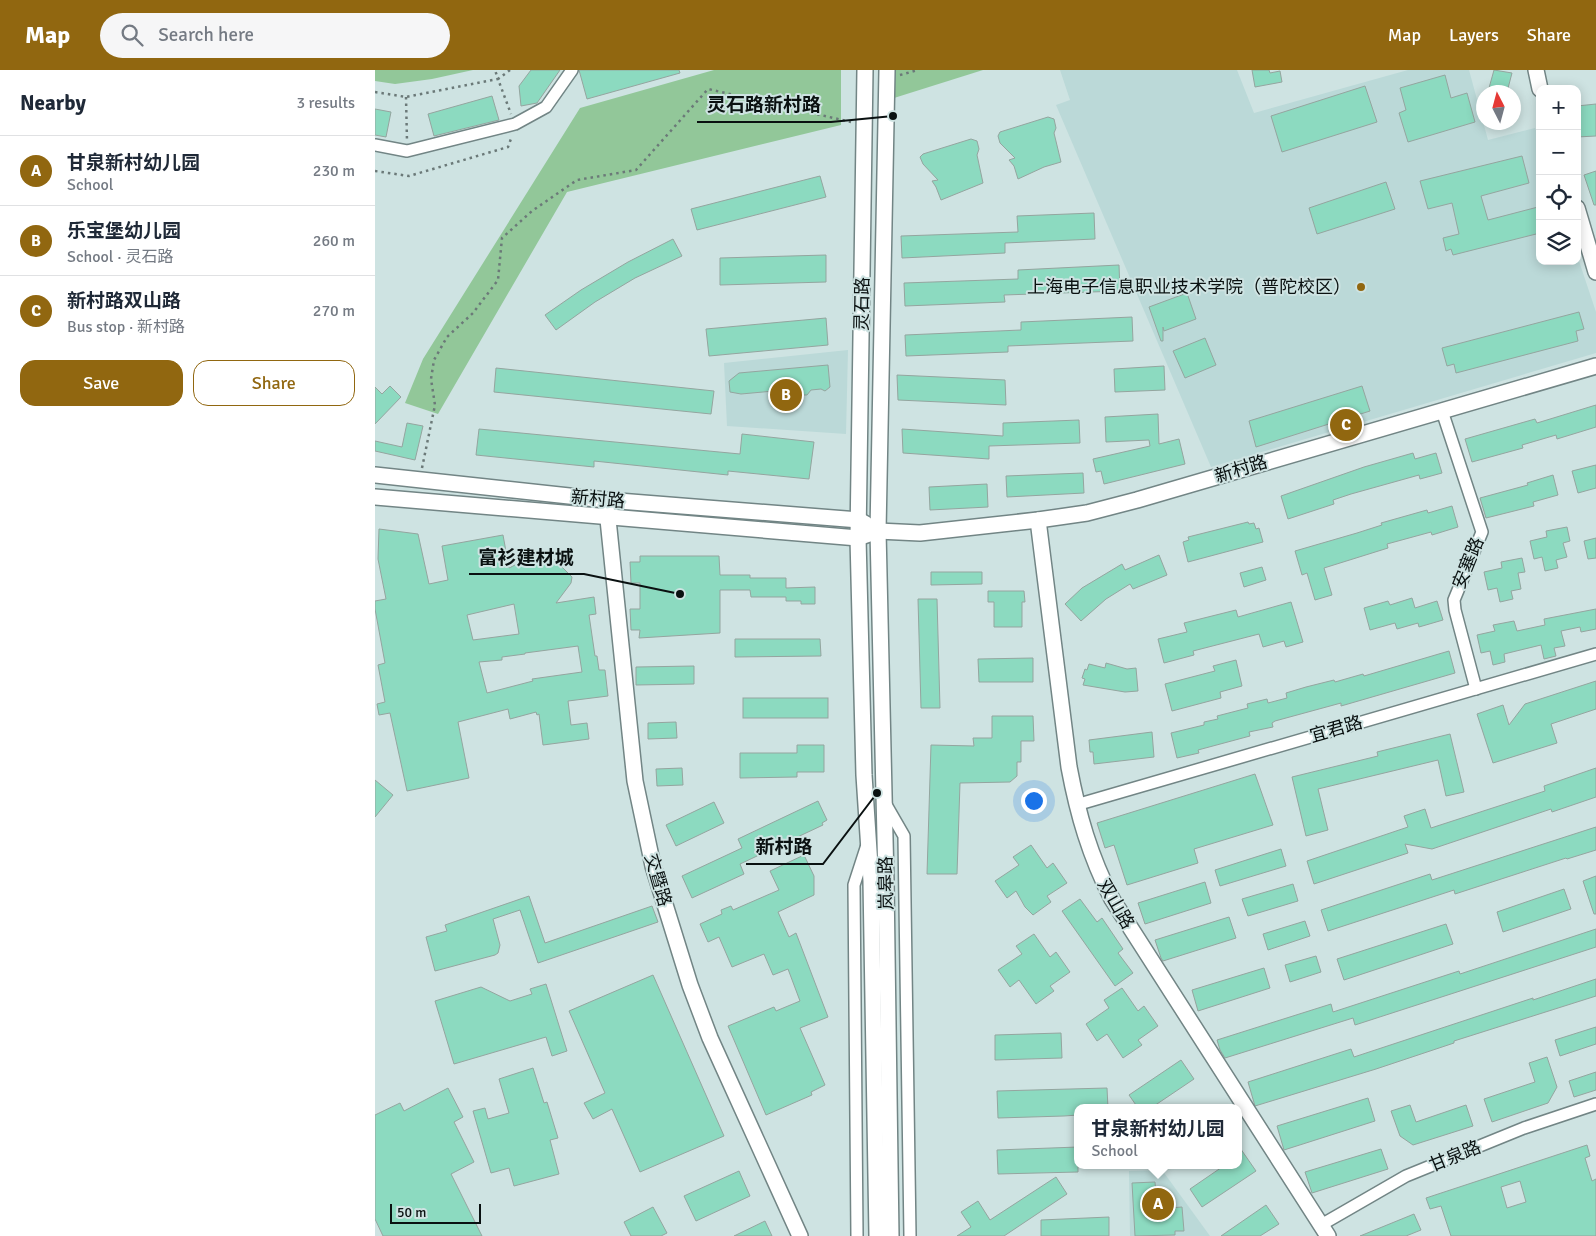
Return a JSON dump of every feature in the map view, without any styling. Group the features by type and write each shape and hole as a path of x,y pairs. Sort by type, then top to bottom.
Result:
{"main road":[{"name":"灵石路","path":"859,538 865,70"},
{"path":"1536,70 1539,85"},
{"name":"灵石路","path":"878,531 887,74"},
{"path":"1581,220 1596,272"},
{"name":"新村路","path":"375,497 859,538 878,531 920,533 1087,513 1596,366"},
{"name":"新村路","path":"375,476 606,500 859,520 878,531"},
{"name":"交暨路","path":"606,500 635,781 653,866 687,976 710,1038 800,1236"},
{"name":"双山路","path":"1038,520 1069,767 1076,805 1097,868 1112,899 1325,1231"},
{"name":"岚皋路","path":"877,1236 883,1156 884,802 878,531"},
{"name":"岚皋路","path":"859,538 864,775 871,881 883,1156 891,1236"}],"street":[{"path":"375,145 407,150 515,124 546,107 573,70"},
{"name":"安塞路","path":"1442,411 1483,532 1453,600 1476,689"},
{"name":"宜君路","path":"1076,805 1596,654"},
{"path":"884,802 904,836 910,1236"},
{"path":"857,1236 854,886 868,841"},
{"name":"甘泉路","path":"1325,1231 1406,1176 1524,1128 1596,1104"}],"path":[{"path":"375,171 409,176 509,147 515,124 495,70"},
{"path":"375,92 405,97 498,78 510,70"},
{"path":"887,74 917,70"},
{"path":"419,480 435,405 431,379 434,360 447,337 473,313 498,280 503,238 532,211 577,180 636,170 708,89 865,125"},
{"path":"405,97 407,150"}],"shaded area":[{"name":"上海电子信息职业技术学院（普陀校区）","path":"1060,70 1237,70 1254,113 1408,70 1469,70 1476,96 1476,130 1485,130 1488,140 1535,128 1536,265 1580,265 1596,312 1596,353 1211,467 1056,105 1070,100"},
{"path":"848,350 846,434 727,426 724,363"},
{"path":"1162,1170 1210,1236 1130,1236 1129,1171"}],"green space":[{"path":"375,70 473,70 432,79 395,84 375,81"},
{"path":"714,70 841,70 841,125 567,192 438,414 405,403 423,359 580,108"},
{"path":"895,70 983,70 894,98"}],"building":[{"path":"531,70 560,70 537,103 521,106 519,86"},
{"path":"579,70 679,70 680,73 587,99"},
{"path":"1252,70 1269,70 1270,73 1280,71 1282,82 1255,87"},
{"path":"1494,70 1512,73 1509,85 1490,85"},
{"path":"1445,75 1451,98 1467,93 1475,122 1408,142 1399,113 1406,110 1400,88"},
{"path":"1365,86 1377,122 1282,152 1271,116"},
{"path":"492,96 499,120 434,136 428,114"},
{"path":"1596,104 1596,136 1581,137 1581,106"},
{"path":"375,109 391,112 386,137 375,135"},
{"path":"1048,117 1054,119 1056,128 1054,133 1061,162 1044,167 1018,179 1014,166 1009,160 1015,158 1000,143 998,136 1000,132"},
{"path":"971,139 977,141 979,149 977,155 983,183 941,200 932,181 938,180 923,164 920,157 923,154"},
{"path":"1522,156 1529,183 1481,196 1488,220 1536,208 1536,234 1453,255 1451,249 1446,251 1443,238 1459,234 1452,203 1428,209 1420,181"},
{"path":"1596,171 1596,205 1594,205 1584,175"},
{"path":"820,176 826,197 697,230 691,209"},
{"path":"1386,182 1395,209 1317,234 1309,208"},
{"path":"1094,213 1095,239 1005,243 1005,253 902,258 901,236 1018,232 1017,216"},
{"path":"673,239 682,256 635,278 595,302 556,330 545,315 581,290 628,262"},
{"path":"826,255 826,282 720,285 720,258"},
{"path":"1119,265 1120,291 1004,295 1005,302 905,306 904,283 1018,279 1018,270"},
{"path":"1187,293 1196,319 1164,331 1163,327 1163,341 1161,341 1149,307"},
{"path":"1579,312 1584,329 1576,331 1578,341 1456,373 1454,364 1447,366 1442,348"},
{"path":"1132,317 1133,341 1008,346 1008,352 906,356 905,335 1021,330 1021,322"},
{"path":"826,318 828,345 709,356 706,329"},
{"path":"1205,338 1216,365 1185,378 1173,351"},
{"path":"828,365 830,387 825,391 821,389 811,390 807,395 789,394 785,390 741,394 730,392 729,381 739,373"},
{"path":"1164,366 1165,390 1115,392 1114,369"},
{"path":"496,368 714,391 711,414 494,392"},
{"path":"897,375 1005,380 1006,405 898,400"},
{"path":"390,386 401,397 375,424 375,387 382,394"},
{"path":"1362,386 1370,411 1256,447 1249,421"},
{"path":"1596,405 1596,427 1557,439 1556,435 1522,445 1523,448 1472,462 1465,439 1535,419 1537,423"},
{"path":"1158,414 1159,444 1179,439 1185,464 1104,484 1101,471 1096,472 1093,459 1150,446 1149,440 1106,442 1105,417"},
{"path":"1079,420 1080,443 989,446 989,459 903,453 902,429 1003,436 1003,423"},
{"path":"407,423 423,426 415,460 375,451 375,441 402,447"},
{"path":"479,429 740,454 742,434 814,442 809,479 728,471 728,475 594,461 594,467 476,455"},
{"path":"1413,453 1415,459 1436,453 1442,473 1420,479 1419,475 1351,494 1333,500 1334,504 1288,519 1281,496 1364,467"},
{"path":"1596,465 1596,488 1578,493 1572,471"},
{"path":"1083,473 1084,493 1007,497 1006,476"},
{"path":"1553,475 1558,495 1533,502 1534,506 1486,518 1480,498 1528,485 1527,483"},
{"path":"987,484 988,507 930,510 929,487"},
{"path":"1452,506 1458,527 1432,535 1431,532 1387,544 1388,548 1324,568 1332,595 1315,600 1307,573 1302,575 1295,551 1382,525 1381,523 1427,510 1428,513"},
{"path":"1248,522 1249,524 1254,523 1256,529 1259,528 1263,542 1188,562 1183,542 1189,540 1188,537"},
{"path":"1567,527 1570,541 1563,543 1567,557 1556,560 1558,568 1545,571 1542,557 1534,559 1530,541 1547,537 1546,531"},
{"path":"379,529 418,534 429,584 448,580 442,546 503,535 509,568 525,560 551,556 572,577 571,583 556,603 594,597 596,614 589,615 595,656 597,656 599,670 605,670 608,696 568,701 571,725 587,723 589,739 543,745 539,714 537,715 536,712 510,719 508,709 458,722 469,778 407,791 390,713 379,715 377,704 385,702 378,665 385,663 375,601 386,599 378,559","holes":["514,604 519,634 473,640 467,615","578,646 582,672 532,679 533,681 487,693 479,662 502,660 502,657"]},
{"path":"1596,538 1596,558 1588,559 1584,541"},
{"path":"1159,555 1167,575 1133,589 1130,584 1106,599 1081,621 1065,604 1082,588 1122,564 1125,570"},
{"path":"640,556 719,556 720,575 750,575 750,578 786,578 786,588 815,587 815,604 801,604 801,601 786,601 786,597 751,597 750,590 720,590 720,633 639,638 640,630 631,630 630,609 640,609 640,583 631,583 630,562 640,562"},
{"path":"1522,558 1525,572 1518,573 1521,589 1511,591 1513,599 1500,602 1497,588 1488,590 1484,572 1502,568 1501,562"},
{"path":"1262,567 1266,580 1244,587 1240,573"},
{"path":"931,572 982,572 982,584 931,585"},
{"path":"988,591 1024,591 1025,602 1022,602 1022,627 994,627 994,602 988,602"},
{"path":"1412,598 1415,608 1437,601 1443,620 1419,627 1418,623 1397,629 1395,623 1370,630 1364,608 1388,601 1390,605"},
{"path":"918,599 937,599 940,708 921,708"},
{"path":"1291,602 1303,642 1286,647 1284,641 1263,647 1259,634 1193,651 1194,655 1164,663 1158,639 1187,632 1184,623 1236,610 1238,617"},
{"path":"1596,609 1596,629 1581,632 1580,627 1561,631 1565,646 1554,648 1556,656 1544,659 1541,645 1504,654 1505,662 1493,665 1490,651 1481,653 1477,635 1495,631 1493,625 1514,621 1517,631 1545,625 1544,619"},
{"path":"735,639 820,639 821,656 735,657"},
{"path":"1449,651 1455,673 1341,706 1341,703 1275,721 1272,723 1273,727 1249,732 1250,736 1198,750 1199,753 1177,758 1171,733 1204,725 1204,722 1218,719 1217,716 1248,708 1247,704 1267,699 1268,703 1287,698 1286,693 1306,687 1334,680 1335,682 1363,674 1364,676"},
{"path":"1033,658 1033,682 979,682 978,659"},
{"path":"1236,660 1242,686 1220,692 1221,698 1172,711 1165,684 1215,671 1213,666"},
{"path":"1106,663 1127,669 1136,668 1138,691 1125,692 1083,685 1085,679 1082,678 1089,664 1105,668"},
{"path":"694,666 694,684 636,685 636,667"},
{"path":"1596,681 1596,709 1551,724 1557,743 1493,763 1477,714 1503,705 1509,725 1525,704"},
{"path":"743,698 828,698 828,718 743,718"},
{"path":"992,716 1033,716 1034,741 1021,741 1021,762 1017,762 1017,776 1010,782 960,783 957,874 927,874 931,745 974,746 973,738 992,738"},
{"path":"676,722 677,738 648,739 648,723"},
{"path":"1152,732 1154,757 1094,764 1089,740"},
{"path":"1450,734 1464,792 1446,796 1438,760 1318,789 1328,830 1306,836 1292,777 1378,756 1377,752"},
{"path":"797,745 824,745 824,772 797,772 797,777 740,778 740,753 797,753"},
{"path":"682,768 683,785 657,786 656,769"},
{"path":"1596,768 1596,797 1552,812 1551,809 1432,849 1405,844 1408,853 1314,884 1307,861 1408,827 1404,816 1425,809 1431,828 1545,791 1544,786"},
{"path":"1255,774 1273,825 1194,849 1198,863 1127,885 1114,845 1105,848 1097,823"},
{"path":"375,780 393,795 375,817"},
{"path":"818,801 827,820 822,823 823,825 740,864 744,874 692,898 682,876 742,848 738,839"},
{"path":"714,802 724,823 676,846 666,825"},
{"path":"1596,827 1596,850 1455,894 1454,890 1328,931 1321,910 1430,874 1432,880"},
{"path":"1031,845 1047,868 1053,863 1067,883 1047,896 1051,902 1033,915 1025,907 1016,891 1007,898 995,881 1019,865 1013,857"},
{"path":"1281,849 1286,866 1220,886 1215,870"},
{"path":"804,855 814,876 814,895 778,912 789,937 796,933 828,1017 800,1028 825,1085 811,1092 812,1095 766,1115 728,1026 774,1007 776,1011 800,1001 788,969 773,975 764,954 732,967 719,937 708,942 700,924 722,914 721,910 731,906 733,910 779,890 770,871"},
{"path":"1596,876 1596,914 1594,914 1583,881"},
{"path":"1205,882 1211,903 1145,924 1138,903"},
{"path":"1293,884 1298,901 1248,916 1242,899"},
{"path":"1564,889 1571,909 1503,932 1497,912"},
{"path":"529,896 545,943 652,906 658,922 538,963 520,910 493,919 500,945 498,953 435,971 426,937 447,931 445,925"},
{"path":"1080,899 1097,922 1102,918 1123,949 1118,953 1133,973 1115,986 1062,911"},
{"path":"1229,917 1236,938 1163,961 1161,958 1155,940"},
{"path":"1305,921 1310,936 1268,950 1263,934"},
{"path":"1446,924 1453,944 1344,980 1337,959"},
{"path":"1596,929 1596,947 1355,1025 1353,1018 1225,1058 1220,1050 1217,1040 1331,1004 1333,1012 1459,971 1460,974"},
{"path":"1034,934 1050,957 1056,952 1070,972 1050,986 1054,991 1036,1004 1019,980 1010,987 998,970 1022,954 1016,946"},
{"path":"1316,956 1321,972 1290,982 1285,965"},
{"path":"1264,968 1270,988 1198,1011 1192,990"},
{"path":"653,975 724,1136 640,1172 612,1109 593,1119 584,1103 605,1093 569,1011"},
{"path":"1596,979 1596,996 1454,1041 1454,1043 1376,1069 1255,1106 1248,1082 1351,1049 1354,1057"},
{"path":"546,984 567,1051 552,1056 546,1037 454,1064 435,1001 481,987 510,1001 532,994 530,989"},
{"path":"1122,988 1138,1011 1144,1006 1158,1026 1138,1040 1142,1045 1123,1058 1107,1034 1097,1041 1086,1024 1109,1008 1104,1000"},
{"path":"1596,1027 1596,1044 1560,1056 1555,1040"},
{"path":"1061,1033 1062,1058 995,1060 995,1035"},
{"path":"1547,1057 1557,1087 1548,1103 1492,1122 1484,1099 1535,1082 1529,1063"},
{"path":"1181,1060 1194,1079 1157,1104 1135,1104 1129,1095"},
{"path":"533,1068 544,1103 547,1102 558,1138 550,1140 559,1174 514,1186 509,1168 491,1173 473,1111 485,1108 488,1119 509,1113 499,1079"},
{"path":"1596,1072 1596,1090 1574,1097 1569,1081"},
{"path":"448,1088 463,1117 454,1122 474,1162 451,1174 482,1236 383,1236 375,1219 375,1115 400,1103 404,1111"},
{"path":"1107,1088 1108,1104 1074,1104 1074,1115 998,1118 997,1091"},
{"path":"1368,1098 1375,1121 1284,1150 1277,1126"},
{"path":"1410,1105 1416,1122 1466,1105 1473,1126 1413,1145 1400,1136 1391,1111"},
{"path":"1587,1145 1590,1156 1585,1158 1592,1181 1596,1179 1596,1236 1451,1236 1441,1206 1430,1209 1426,1198","holes":["1520,1181 1526,1202 1507,1208 1501,1187"]},
{"path":"1074,1147 1074,1169 1078,1169 1078,1172 998,1174 997,1150"},
{"path":"1381,1149 1388,1169 1312,1193 1305,1172"},
{"path":"1242,1151 1256,1171 1202,1207 1190,1189 1219,1169 1242,1169"},
{"path":"739,1171 750,1196 696,1221 684,1196"},
{"path":"1056,1177 1067,1194 1004,1236 957,1236 971,1227 961,1212 978,1201 990,1220"},
{"path":"1155,1182 1157,1209 1182,1207 1184,1231 1175,1231 1175,1235 1135,1236 1132,1183"},
{"path":"1266,1205 1279,1224 1260,1236 1221,1236"},
{"path":"653,1207 667,1233 661,1236 631,1236 624,1222"},
{"path":"1414,1214 1421,1230 1406,1236 1360,1236"},
{"path":"1109,1217 1109,1236 1041,1236 1041,1220"},
{"path":"765,1221 772,1236 734,1236"}],"place":[{"name":"灵石路新村路","path":"893,116"},
{"name":"上海电子信息职业技术学院（普陀校区）","path":"1361,287"},
{"name":"乐宝堡幼儿园","path":"786,395"},
{"name":"新村路双山路","path":"1346,425"},
{"name":"富衫建材城","path":"680,594"},
{"name":"新村路","path":"877,793"},
{"name":"甘泉新村幼儿园","path":"1158,1204"}]}
